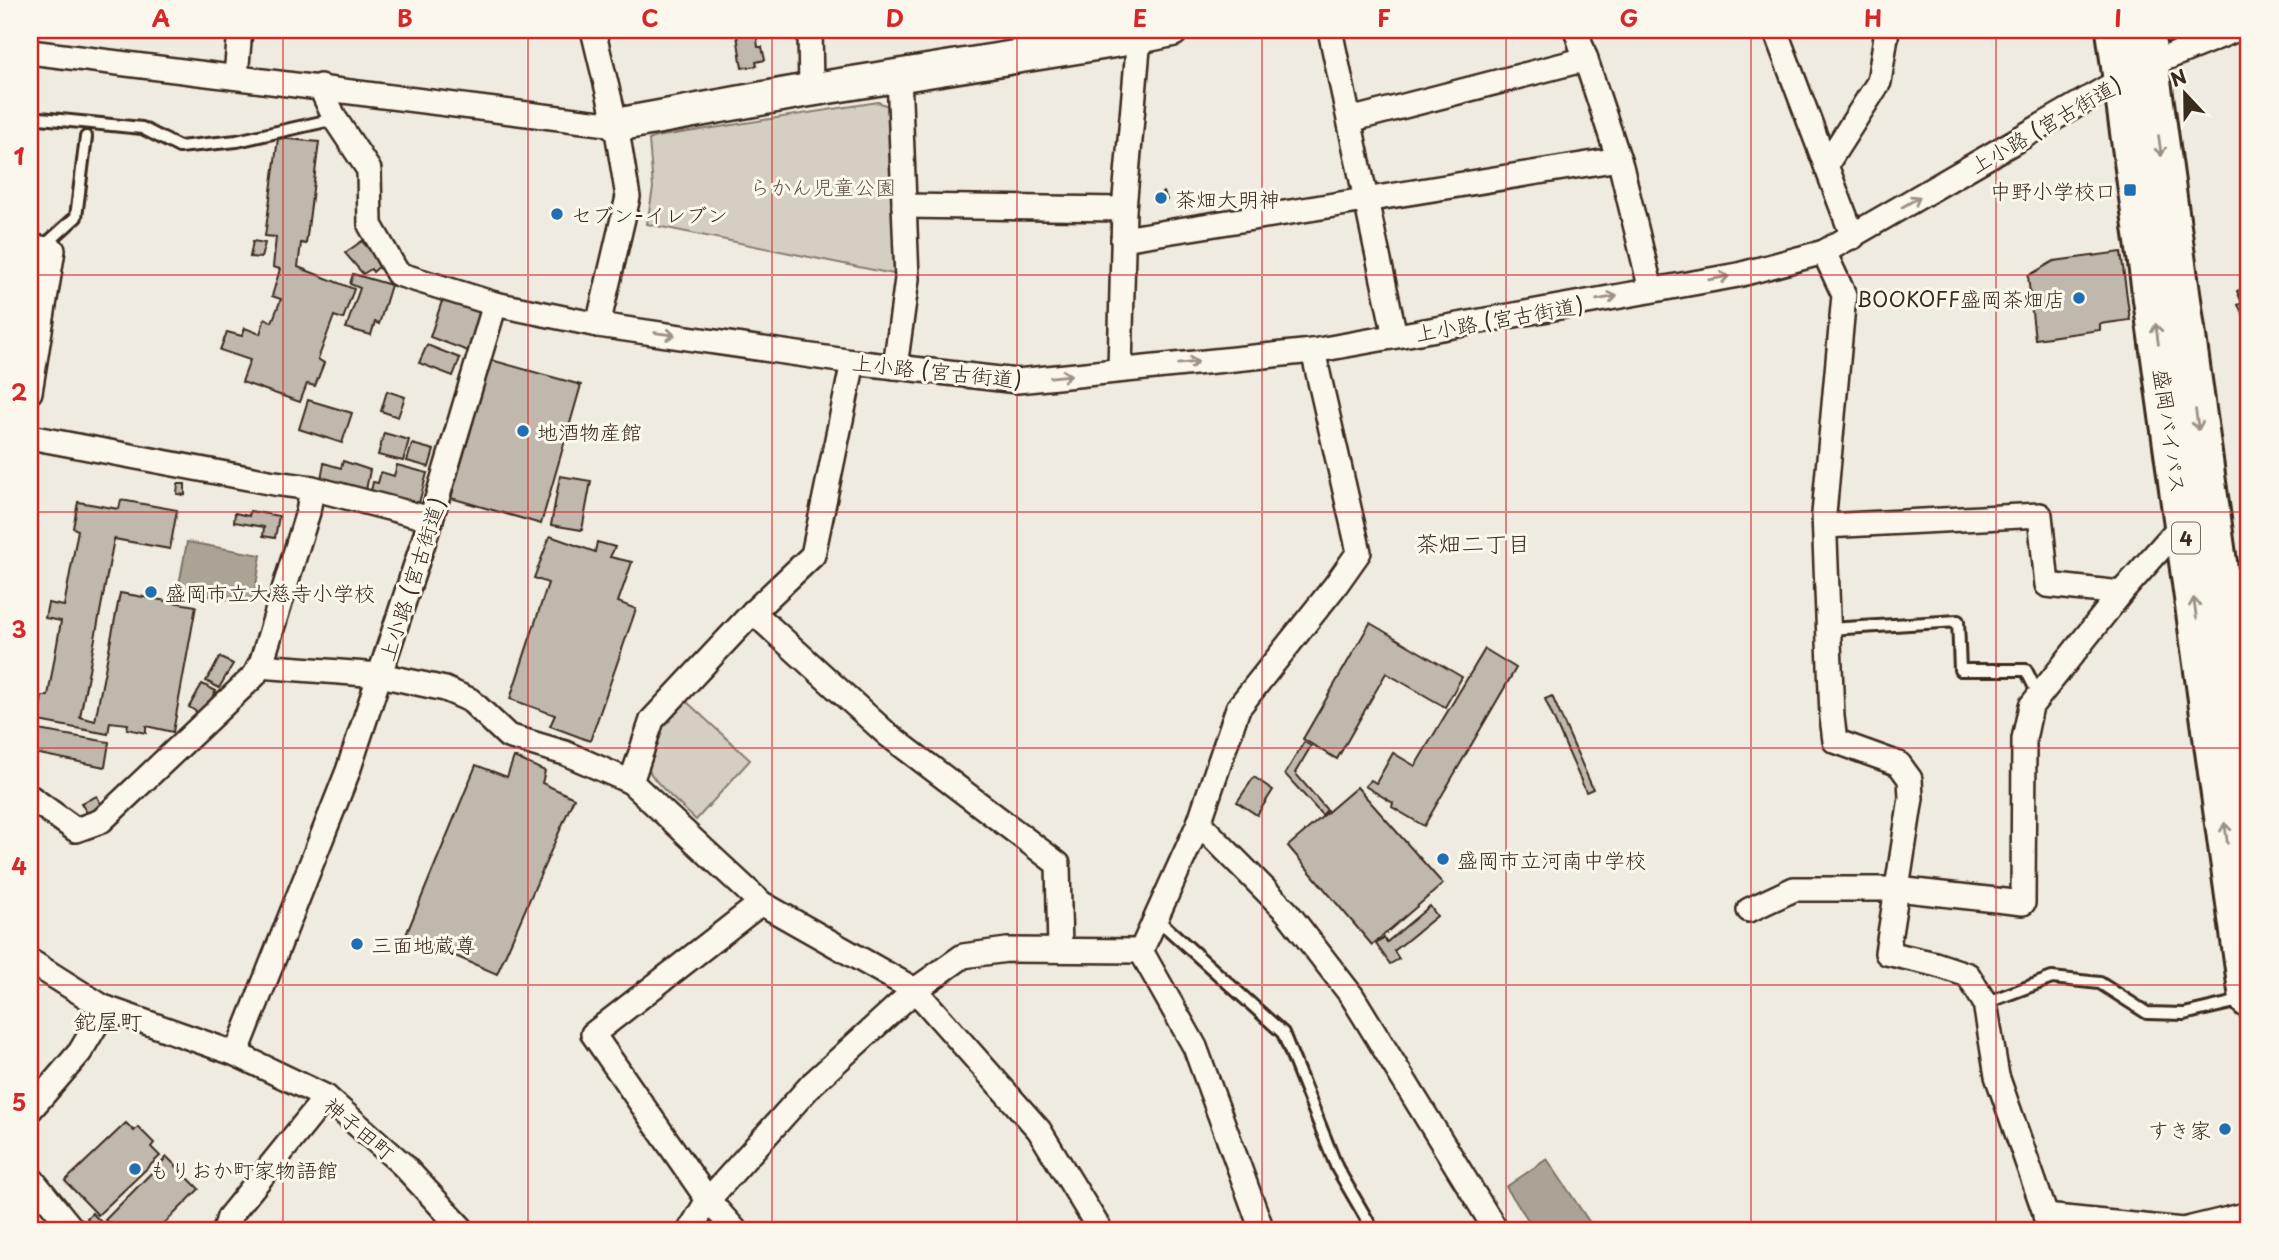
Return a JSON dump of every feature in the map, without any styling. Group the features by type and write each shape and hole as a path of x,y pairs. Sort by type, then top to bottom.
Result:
{"highway":[{"name":"盛岡バイパス","path":"2116,30 2138,58 2249,796"},
{"name":"盛岡バイパス","path":"2138,58 2183,523 2249,999"}],"street":[{"path":"236,76 240,30"},
{"path":"593,30 616,125 628,197 598,325"},
{"path":"810,30 811,90"},
{"path":"30,52 320,86 616,125 1172,30"},
{"path":"1330,30 1395,336"},
{"path":"1576,30 1619,159 1651,290"},
{"path":"1775,30 1853,237"},
{"path":"1826,165 1879,82 1887,30"},
{"name":"上小路 (宮古街道)","path":"236,1054 348,771 431,519 495,304 598,325 853,362 1017,381 1313,351 1738,275 1824,252 1853,237 2138,58 2235,30"},
{"path":"1120,370 1124,209 1140,34"},
{"path":"1350,120 1586,59"},
{"path":"895,367 907,279 899,75"},
{"path":"320,86 335,119 369,170 370,225 398,274 495,304"},
{"path":"1124,239 1619,159"},
{"path":"904,206 1124,209"},
{"path":"30,392 53,250 36,247"},
{"path":"1824,252 1844,295 1825,526 1835,741 1899,764 1910,779 1911,798 1887,953 1968,975 1985,1003 1997,1076 2048,1223 2183,1230 2249,1214"},
{"path":"1141,951 1199,823 1238,708 1359,552 1313,351"},
{"path":"631,782 652,720 753,612 813,555 853,362"},
{"path":"30,437 312,488 431,519"},
{"path":"30,797 76,831 101,821 254,676 308,512 312,488"},
{"path":"1825,526 2039,515 2046,585 2121,593"},
{"path":"1749,910 1794,889 1897,889 2023,904 2024,739 2031,706 2121,593 2183,523"},
{"path":"753,612 887,734 1058,864 1060,950"},
{"path":"259,666 380,675 445,689 470,700 508,736 565,753 631,782 761,902 915,990 1039,1130 1100,1230"},
{"path":"1199,823 1287,912 1352,996 1496,1230"},
{"path":"735,1230 708,1200 593,1034 761,902"},
{"path":"691,1230 708,1200 812,1084 915,990 963,956 1007,950 1141,951"},
{"path":"1141,951 1195,1048 1262,1230"},
{"path":"30,961 106,1008 236,1054"},
{"path":"30,1110 79,1052 106,1008"},
{"name":"神子田町","path":"236,1054 326,1097 402,1164 463,1230"},
{"path":"225,1230 229,1217 326,1097"},
{"path":"30,1177 73,1230"}],"lane":[{"path":"30,117 142,128 179,147 237,141 335,119"},
{"path":"36,247 76,217 86,137"},
{"path":"1829,629 1958,621 1960,670 2026,670 2039,696"},
{"path":"1156,918 1283,1033 1337,1168 1373,1230"},
{"path":"1985,1003 2052,978 2100,984 2147,1013 2184,1014 2249,999"}],"green space":[{"name":"らかん児童公園","path":"878,102 893,108 898,275 647,224 653,188 649,140"},
{"path":"686,701 750,760 696,820 658,783 650,772 648,763 649,753 658,733"}],"shaded area":[{"path":"187,542 261,555 253,604 178,590"},
{"path":"1547,1159 1590,1223 1579,1230 1535,1230 1506,1187"}],"building":[{"path":"756,32 758,47 762,47 765,60 756,62 757,66 742,68 737,35"},
{"path":"278,138 319,142 306,244 301,243 298,267 354,289 343,319 334,316 318,359 324,363 315,386 307,384 300,402 242,382 250,360 220,350 227,332 242,336 245,328 260,334 265,318 272,322 281,299 272,296 280,269 273,267 276,237 265,236"},
{"name":"茶畑大明神","path":"1164,192 1167,200 1158,204 1155,196"},
{"path":"253,241 265,243 261,258 250,257"},
{"path":"362,241 382,264 373,272 371,269 363,274 345,253"},
{"name":"BOOKOFF盛岡茶畑店","path":"2121,252 2130,320 2100,324 2100,330 2035,339 2028,276 2054,261"},
{"path":"353,274 391,285 379,324 375,322 371,335 346,328 360,288 350,284"},
{"path":"2249,286 2249,324 2238,305 2242,303 2237,291"},
{"path":"444,295 483,307 468,351 430,337"},
{"path":"427,345 460,358 453,376 419,363"},
{"path":"491,360 581,385 541,524 451,498"},
{"path":"387,391 405,397 398,417 381,411"},
{"path":"308,400 352,413 342,443 299,429"},
{"path":"384,433 409,440 403,461 378,455"},
{"path":"412,444 434,450 429,467 407,461"},
{"path":"343,461 370,470 366,490 321,479 324,463 341,468"},
{"path":"397,465 427,473 419,503 371,491 373,482 378,483 381,472 394,476"},
{"path":"560,476 591,481 582,530 551,525"},
{"path":"178,484 185,484 185,495 177,494"},
{"path":"121,500 177,510 170,549 114,539 80,717 95,721 120,593 196,606 173,732 146,726 146,733 127,729 128,724 110,722 108,734 38,721 42,696 48,696 61,621 45,618 48,603 64,606 78,530 73,528 78,502 119,509"},
{"path":"250,511 279,516 275,538 263,536 264,527 234,522 235,513 249,516"},
{"path":"550,536 595,552 597,542 615,547 610,557 632,562 618,602 636,609 590,741 550,726 555,715 510,699 548,583 534,578"},
{"path":"1370,623 1462,677 1445,707 1386,673 1337,759 1303,739"},
{"path":"1485,649 1516,668 1424,826 1392,807 1393,803 1365,786 1371,780 1376,783 1393,753 1415,766"},
{"path":"220,657 233,664 219,688 206,681"},
{"path":"202,684 216,691 202,715 189,707"},
{"path":"1552,696 1593,789 1586,792 1545,699"},
{"path":"38,730 109,742 105,767 34,753"},
{"path":"1304,742 1311,746 1295,773 1327,810 1322,815 1285,774"},
{"path":"514,757 545,771 542,783 574,798 497,974 406,935 476,765 507,777"},
{"path":"1254,777 1273,790 1257,815 1237,802"},
{"path":"1357,787 1443,884 1372,945 1288,846"},
{"path":"97,796 102,807 87,813 81,803"},
{"path":"1430,906 1437,916 1394,951 1399,959 1390,964 1376,944 1384,938 1387,942"},
{"path":"126,1123 134,1131 138,1127 154,1143 151,1147 160,1156 98,1215 65,1181"},
{"path":"167,1157 199,1189 158,1230 115,1230 105,1220"},
{"path":"92,1213 108,1229 94,1230 87,1218"},
{"path":"30,1215 38,1223 35,1227 39,1230 30,1230"}],"place":[{"name":"中野小学校口","path":"2130,190"},
{"name":"茶畑大明神","path":"1161,198"},
{"name":"セブン-イレブン","path":"557,214"},
{"name":"BOOKOFF盛岡茶畑店","path":"2079,298"},
{"name":"地酒物産館","path":"523,431"},
{"name":"盛岡市立大慈寺小学校","path":"151,592"},
{"name":"盛岡市立河南中学校","path":"1443,859"},
{"name":"三面地蔵尊","path":"357,944"},
{"name":"すき家","path":"2225,1129"},
{"name":"もりおか町家物語館","path":"135,1169"}],"district":[{"name":"茶畑二丁目","path":"1473,542"},
{"name":"鉈屋町","path":"108,1020"}]}
